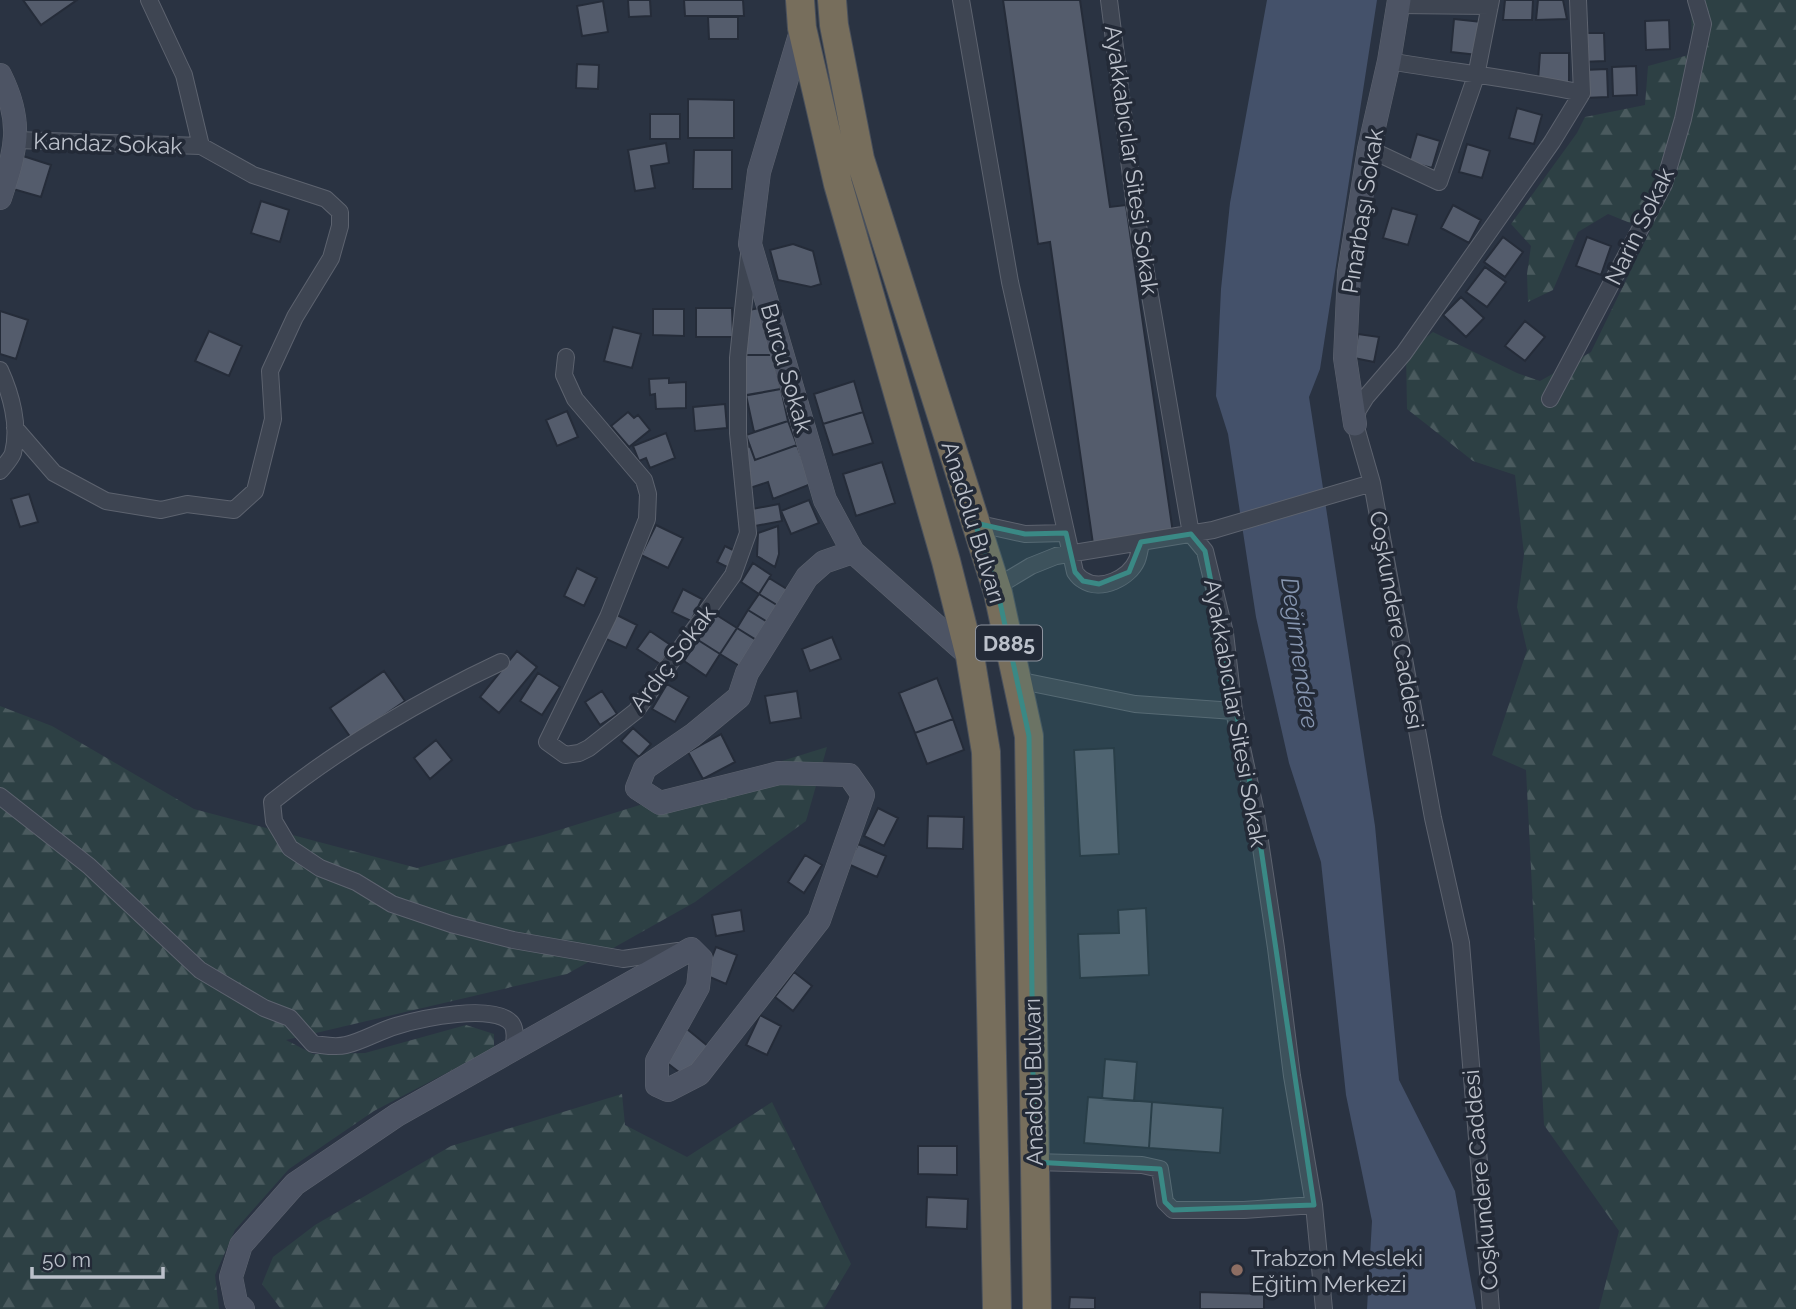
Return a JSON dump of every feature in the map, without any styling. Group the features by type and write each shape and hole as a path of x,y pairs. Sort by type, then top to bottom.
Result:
{"highway":[{"name":"Anadolu Bulvarı","path":"800,0 802,28 838,184 942,548 970,656 986,752 997,1309"},
{"name":"Anadolu Bulvarı","path":"832,0 834,25 860,159 996,587 1029,736 1037,1309"}],"street":[{"path":"15,428 54,473 106,501 161,510 187,504 233,510 256,491 273,419 270,371 295,317 331,258 340,226 340,212 326,199 253,175 201,146 184,75 149,0"},
{"path":"961,0 1010,282 1075,572 1083,581 1099,584 1116,582 1129,572 1137,561 1141,542"},
{"name":"Ayakkabıcılar Sitesi Sokak","path":"1110,0 1135,208 1191,534 1205,551 1213,580 1225,634 1234,710 1255,808 1292,1076 1314,1205 1324,1309"},
{"path":"1355,424 1366,397 1404,352 1552,142 1583,93 1578,0"},
{"name":"Narin Sokak","path":"1549,400 1664,184 1683,119 1703,24 1696,0"},
{"path":"1369,149 1438,182 1476,76 1491,3 1399,2"},
{"name":"Pınarbaşı Sokak","path":"1355,424 1345,358 1349,273 1369,149 1399,2"},
{"name":"Burcu Sokak","path":"802,28 759,172 750,244 825,500 853,552 970,656"},
{"path":"1389,61 1476,76 1531,81 1583,93"},
{"path":"0,75 16,118 16,140 0,198"},
{"name":"Kandaz Sokak","path":"16,140 201,146"},
{"name":"Ardıç Sokak","path":"566,358 564,375 575,399 644,480 648,494 647,519 613,605 548,742 565,755 589,748 636,710 733,575 748,533 738,433 738,358 750,244"},
{"path":"0,370 11,395 15,428 13,455 0,471"},
{"name":"Coşkundere Caddesi","path":"1355,424 1433,818 1461,943 1491,1309"},
{"path":"996,587 1031,566 1056,556 1213,530 1365,485"},
{"path":"975,523 1025,534 1066,533"},
{"path":"501,662 457,682 328,760 272,802 274,821 290,848 320,868 356,882 392,904 451,924 501,937 623,959 691,950 701,959 698,987 657,1061 657,1085 668,1090 699,1074 819,920 863,795 849,775 779,773 660,803 637,788 645,768 739,697 747,673 807,577 824,562 853,552"},
{"path":"1017,680 1135,704 1234,710"},
{"path":"0,796 89,866 200,971 264,1007 290,1018 313,1044 346,1045 397,1026 451,1014 479,1013 501,1017 511,1023 515,1034 513,1051"},
{"path":"243,1309 236,1302 231,1278 241,1245 295,1184 397,1115 691,950"},
{"path":"1034,1162 1142,1165 1160,1169 1166,1202 1173,1210 1244,1210 1314,1205"}],"highlighted area":[{"path":"975,523 1025,534 1066,533 1075,572 1083,581 1099,584 1129,572 1141,542 1191,534 1205,551 1255,808 1314,1205 1173,1210 1165,1202 1160,1169 1034,1162 1029,736 998,593"}],"green space":[{"path":"1691,0 1796,0 1796,1309 1599,1309 1619,1231 1544,1125 1526,770 1492,755 1527,650 1517,607 1524,554 1515,475 1473,461 1407,409 1406,353 1433,332 1517,373 1540,381 1591,352 1650,231 1608,214 1578,232 1553,290 1528,302 1527,274 1531,246 1511,224 1577,133 1585,117 1645,105 1648,66 1692,54"},
{"path":"0,706 52,726 194,809 417,868 543,835 827,747 806,821 695,902 567,974 286,1040 313,1054 365,1053 466,1025 494,1034 494,1048 374,1111 289,1169 235,1230 215,1275 219,1309 0,1309"},
{"path":"622,1094 625,1125 687,1157 772,1102 851,1264 824,1309 281,1309 262,1284 273,1257 315,1225 451,1146"}],"water":[{"name":"Değirmendere","path":"1267,0 1377,0 1320,369 1309,397 1375,826 1399,1080 1455,1191 1476,1309 1367,1309 1372,1221 1346,1095 1321,862 1289,763 1256,617 1228,434 1216,396 1221,289 1230,203"}],"building":[{"path":"23,0 77,0 41,25"},
{"path":"628,0 650,0 651,16 629,17"},
{"path":"684,0 743,0 744,16 685,16"},
{"path":"1003,0 1080,0 1110,207 1126,205 1173,533 1093,544 1050,242 1038,244"},
{"path":"1505,0 1533,0 1532,20 1503,20"},
{"path":"1538,0 1563,0 1567,19 1536,20"},
{"path":"603,1 608,32 582,36 577,6"},
{"path":"708,17 738,17 738,39 709,39"},
{"path":"1454,19 1482,22 1478,55 1451,52"},
{"path":"1669,20 1670,49 1646,50 1645,21"},
{"path":"1580,33 1604,33 1605,61 1581,62"},
{"path":"1540,53 1569,53 1569,86 1538,81"},
{"path":"577,64 599,65 598,89 576,88"},
{"path":"1636,66 1637,95 1613,96 1612,67"},
{"path":"1607,69 1608,97 1584,98 1583,70"},
{"path":"688,99 734,100 734,138 688,138"},
{"path":"1517,108 1542,115 1534,144 1509,138"},
{"path":"650,114 680,114 680,139 650,139"},
{"path":"1417,134 1440,141 1432,168 1409,162"},
{"path":"666,143 669,163 651,166 655,188 635,191 628,150"},
{"path":"1467,144 1490,151 1482,178 1459,172"},
{"path":"694,150 732,150 732,189 693,189"},
{"path":"23,156 51,165 41,197 13,189"},
{"path":"261,201 289,210 280,242 251,233"},
{"path":"1453,205 1481,220 1469,243 1441,228"},
{"path":"1392,208 1417,215 1408,245 1383,238"},
{"path":"1503,237 1523,252 1505,277 1484,262"},
{"path":"1587,237 1611,246 1601,275 1576,266"},
{"path":"793,244 813,251 821,284 811,287 778,280 770,250"},
{"path":"1485,267 1506,282 1487,307 1466,292"},
{"path":"1461,297 1484,318 1466,337 1443,315"},
{"path":"696,308 732,308 733,337 696,337"},
{"path":"759,308 772,355 745,355 749,310"},
{"path":"653,309 684,309 684,336 653,335"},
{"path":"0,311 28,320 16,359 0,354"},
{"path":"1525,321 1545,337 1525,361 1505,346"},
{"path":"613,327 641,334 632,368 604,361"},
{"path":"209,331 242,346 229,376 195,361"},
{"path":"1358,334 1379,337 1374,362 1354,358"},
{"path":"745,355 772,355 781,389 743,396"},
{"path":"669,378 669,383 686,382 686,408 656,409 655,394 650,395 649,379"},
{"path":"854,381 863,412 823,424 814,394"},
{"path":"781,389 788,421 754,432 746,395"},
{"path":"725,404 727,428 695,431 693,407"},
{"path":"567,411 578,437 557,446 546,420"},
{"path":"628,412 634,418 638,415 650,430 629,447 611,426"},
{"path":"863,412 873,443 833,455 823,424"},
{"path":"788,421 797,445 755,460 746,435"},
{"path":"666,433 675,458 650,468 646,458 639,461 633,446"},
{"path":"797,445 811,484 773,499 768,482 750,488 744,448 750,446 755,460"},
{"path":"882,462 895,503 856,516 843,474"},
{"path":"29,494 38,522 20,527 11,499"},
{"path":"809,500 819,523 791,534 781,511"},
{"path":"779,504 782,521 755,526 752,509"},
{"path":"656,525 683,538 668,568 641,555"},
{"path":"778,526 779,554 775,567 757,556 758,533"},
{"path":"725,546 737,552 729,568 717,562"},
{"path":"753,563 771,575 759,594 741,582"},
{"path":"577,568 597,578 584,606 564,596"},
{"path":"769,578 790,591 780,607 759,594"},
{"path":"683,589 702,599 691,621 672,612"},
{"path":"759,594 780,607 769,623 748,610"},
{"path":"748,610 769,623 758,641 737,628"},
{"path":"615,614 637,625 626,648 604,638"},
{"path":"715,614 737,628 720,654 698,640"},
{"path":"737,628 758,641 741,667 720,654"},
{"path":"650,631 672,646 660,664 637,649"},
{"path":"832,637 841,659 810,671 802,649"},
{"path":"698,640 720,654 706,676 684,661"},
{"path":"517,651 537,667 499,713 480,697"},
{"path":"384,671 405,701 351,738 330,708"},
{"path":"538,673 560,687 542,715 520,701"},
{"path":"937,678 953,719 915,733 899,693"},
{"path":"667,684 689,697 675,722 652,709"},
{"path":"602,691 617,714 600,725 585,702"},
{"path":"797,691 801,718 770,723 765,696"},
{"path":"953,719 964,750 927,764 915,733"},
{"path":"633,728 651,744 639,757 621,741"},
{"path":"721,734 735,762 703,779 688,752"},
{"path":"436,740 452,760 430,779 414,758"},
{"path":"1114,748 1119,854 1080,856 1074,750"},
{"path":"878,808 898,818 884,846 864,836"},
{"path":"928,816 964,817 963,849 927,848"},
{"path":"858,844 886,856 877,877 848,864"},
{"path":"805,855 822,865 804,893 788,882"},
{"path":"1146,908 1149,975 1080,978 1078,934 1119,933 1118,910"},
{"path":"741,910 744,931 716,936 712,915"},
{"path":"716,947 737,955 726,984 705,975"},
{"path":"794,972 812,986 793,1011 775,997"},
{"path":"760,1015 781,1026 767,1055 746,1045"},
{"path":"687,1029 709,1047 684,1076 662,1059"},
{"path":"1105,1059 1137,1062 1134,1101 1102,1099"},
{"path":"1088,1097 1152,1102 1149,1148 1084,1143"},
{"path":"1152,1102 1223,1108 1220,1153 1149,1148"},
{"path":"918,1146 957,1146 957,1175 918,1174"},
{"path":"927,1197 968,1199 967,1229 926,1227"},
{"path":"1200,1292 1264,1294 1264,1309 1200,1309"},
{"path":"1070,1297 1095,1298 1095,1309 1069,1309"}],"place":[{"name":"Trabzon Mesleki Eğitim Merkezi","path":"1237,1270"}]}
